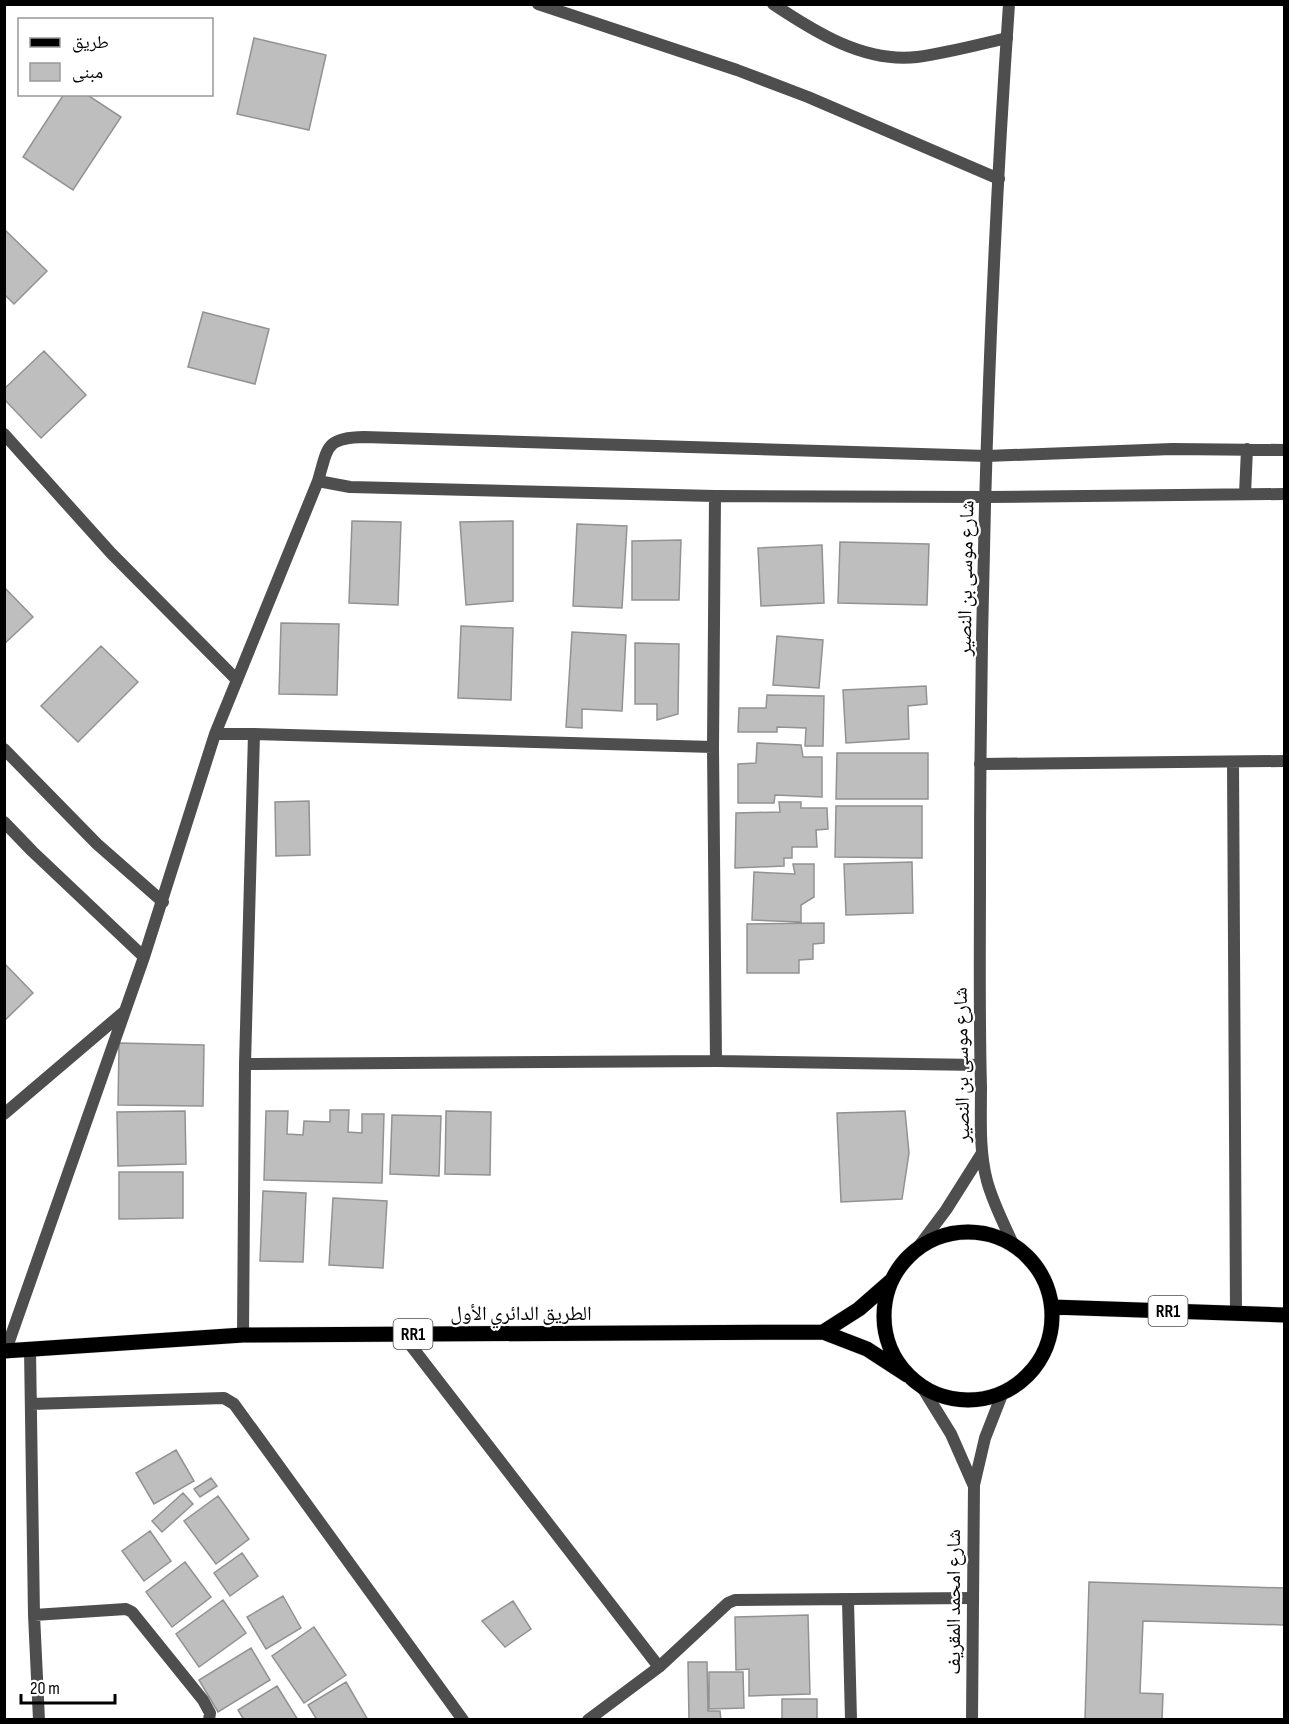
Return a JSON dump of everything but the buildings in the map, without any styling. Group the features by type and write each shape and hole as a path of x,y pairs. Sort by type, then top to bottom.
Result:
{"main road":[{"path":"981,1232 1013,1244 1033,1261 1046,1283 1052,1307 1051,1330 1042,1356 1026,1378 1003,1392 976,1400 948,1398 922,1387 867,1349 823,1332 859,1310 891,1281 916,1250 946,1234 981,1232"},
{"path":"891,1281 883,1314 889,1347 907,1375"},
{"name":"RR1","path":"1052,1307 1284,1315"},
{"name":"الطريق الدائري الأول","path":"5,1350 243,1335 823,1332"}],"street":[{"path":"538,4 737,70 808,97 999,179"},
{"path":"773,4 801,23 842,44 883,56 915,57 1007,38"},
{"name":"شارع موسى بن النصير","path":"1009,4 987,456 980,764 980,1065 982,1153 986,1179 993,1201 1013,1244"},
{"path":"4,434 111,553 236,679"},
{"path":"5,1350 163,902 215,734 318,481 327,452 333,443 345,438 987,456 1172,449 1284,450"},
{"path":"1245,494 1247,449"},
{"path":"318,481 350,487 715,496 986,497 1284,494"},
{"path":"715,496 713,747 716,1062"},
{"path":"215,734 713,747"},
{"path":"243,1335 245,1064 254,734"},
{"path":"4,749 97,844 163,902"},
{"path":"980,764 1284,761"},
{"path":"1233,762 1236,1314"},
{"path":"4,822 144,957"},
{"path":"4,1114 126,1010"},
{"path":"245,1064 716,1062 980,1065"},
{"path":"916,1250 946,1210 982,1153"},
{"path":"402,1335 659,1667"},
{"path":"30,1349 34,1615 39,1719"},
{"name":"شارع امحمد المقريف","path":"922,1387 951,1434 974,1485"},
{"name":"شارع امحمد المقريف","path":"972,1719 974,1485 985,1438 1003,1392"},
{"path":"31,1404 224,1398 234,1404 463,1719"},
{"path":"588,1719 659,1667 728,1603 742,1600 973,1599"},
{"path":"848,1601 851,1719"},
{"path":"34,1615 126,1609 132,1612 203,1700 210,1713 209,1719"}]}
